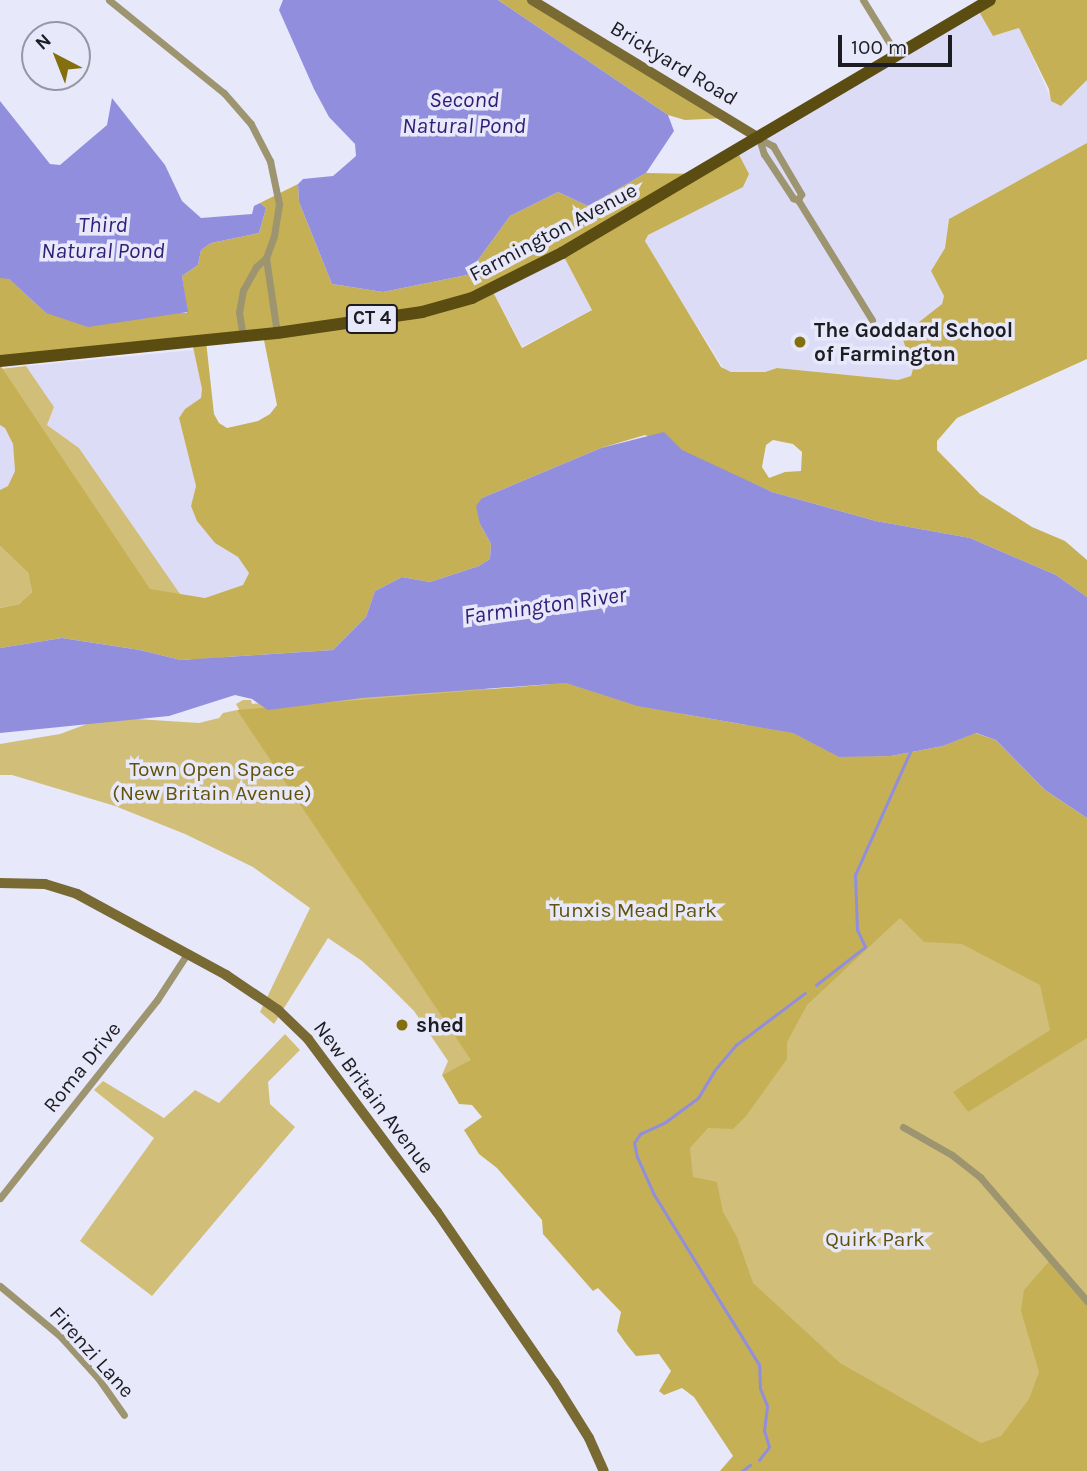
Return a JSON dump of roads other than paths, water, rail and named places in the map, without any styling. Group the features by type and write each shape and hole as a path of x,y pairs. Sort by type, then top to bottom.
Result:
{"main road":[{"name":"Farmington Avenue","path":"0,361 277,333 422,312 472,298 550,260 990,0"}],"street":[{"path":"109,0 224,93 251,124 270,161 279,204 274,236 266,258 256,267 243,290 239,312 243,337"},
{"path":"863,0 897,55"},
{"name":"Brickyard Road","path":"535,1 760,138"},
{"path":"760,138 764,154 793,198 798,200 872,320"},
{"path":"266,258 277,333"},
{"name":"New Britain Avenue","path":"0,883 45,884 77,894 260,997 308,1039 437,1212 554,1382 589,1438 604,1471"},
{"name":"Roma Drive","path":"0,1198 157,1000 187,954"},
{"path":"903,1128 952,1155 980,1177 1087,1301"},
{"name":"Firenzi Lane","path":"0,1286 59,1335 98,1378 124,1415"}],"water":[{"name":"Second Natural Pond","path":"283,0 498,0 668,115 674,131 646,173 588,206 558,192 510,216 467,275 383,292 332,284 299,202 298,184 303,179 333,176 356,156 355,144 329,117 314,89 279,10"},
{"name":"Third Natural Pond","path":"112,98 165,165 182,201 201,218 252,214 254,206 260,203 266,208 259,233 211,243 201,250 198,265 182,276 188,312 88,327 46,313 9,279 0,278 0,101 50,164 60,165 107,125"},
{"name":"Farmington River","path":"664,432 682,450 772,492 876,521 970,538 1056,575 1087,597 1087,818 1045,790 996,740 976,733 943,746 891,756 839,757 793,733 637,706 566,683 362,698 268,710 252,699 235,695 169,716 0,733 0,648 62,638 140,650 181,660 333,650 366,617 375,591 402,577 430,582 479,566 490,559 491,544 480,524 476,506 482,498 601,448"}],"waterway":[{"path":"816,985 865,947 857,930 855,875 911,750"},
{"path":"759,1460 769,1447 764,1431 767,1406 760,1389 759,1365 654,1195 637,1157 634,1143 640,1134 664,1123 698,1098 714,1071 736,1045 805,993"},
{"path":"742,1471 750,1465"}],"place":[{"name":"The Goddard School of Farmington","path":"800,342"},
{"name":"shed","path":"402,1025"}],"park label":[{"name":"Town Open Space (New Britain Avenue)","path":"212,781"},
{"name":"Tunxis Mead Park","path":"633,910"},
{"name":"Quirk Park","path":"875,1239"}]}
